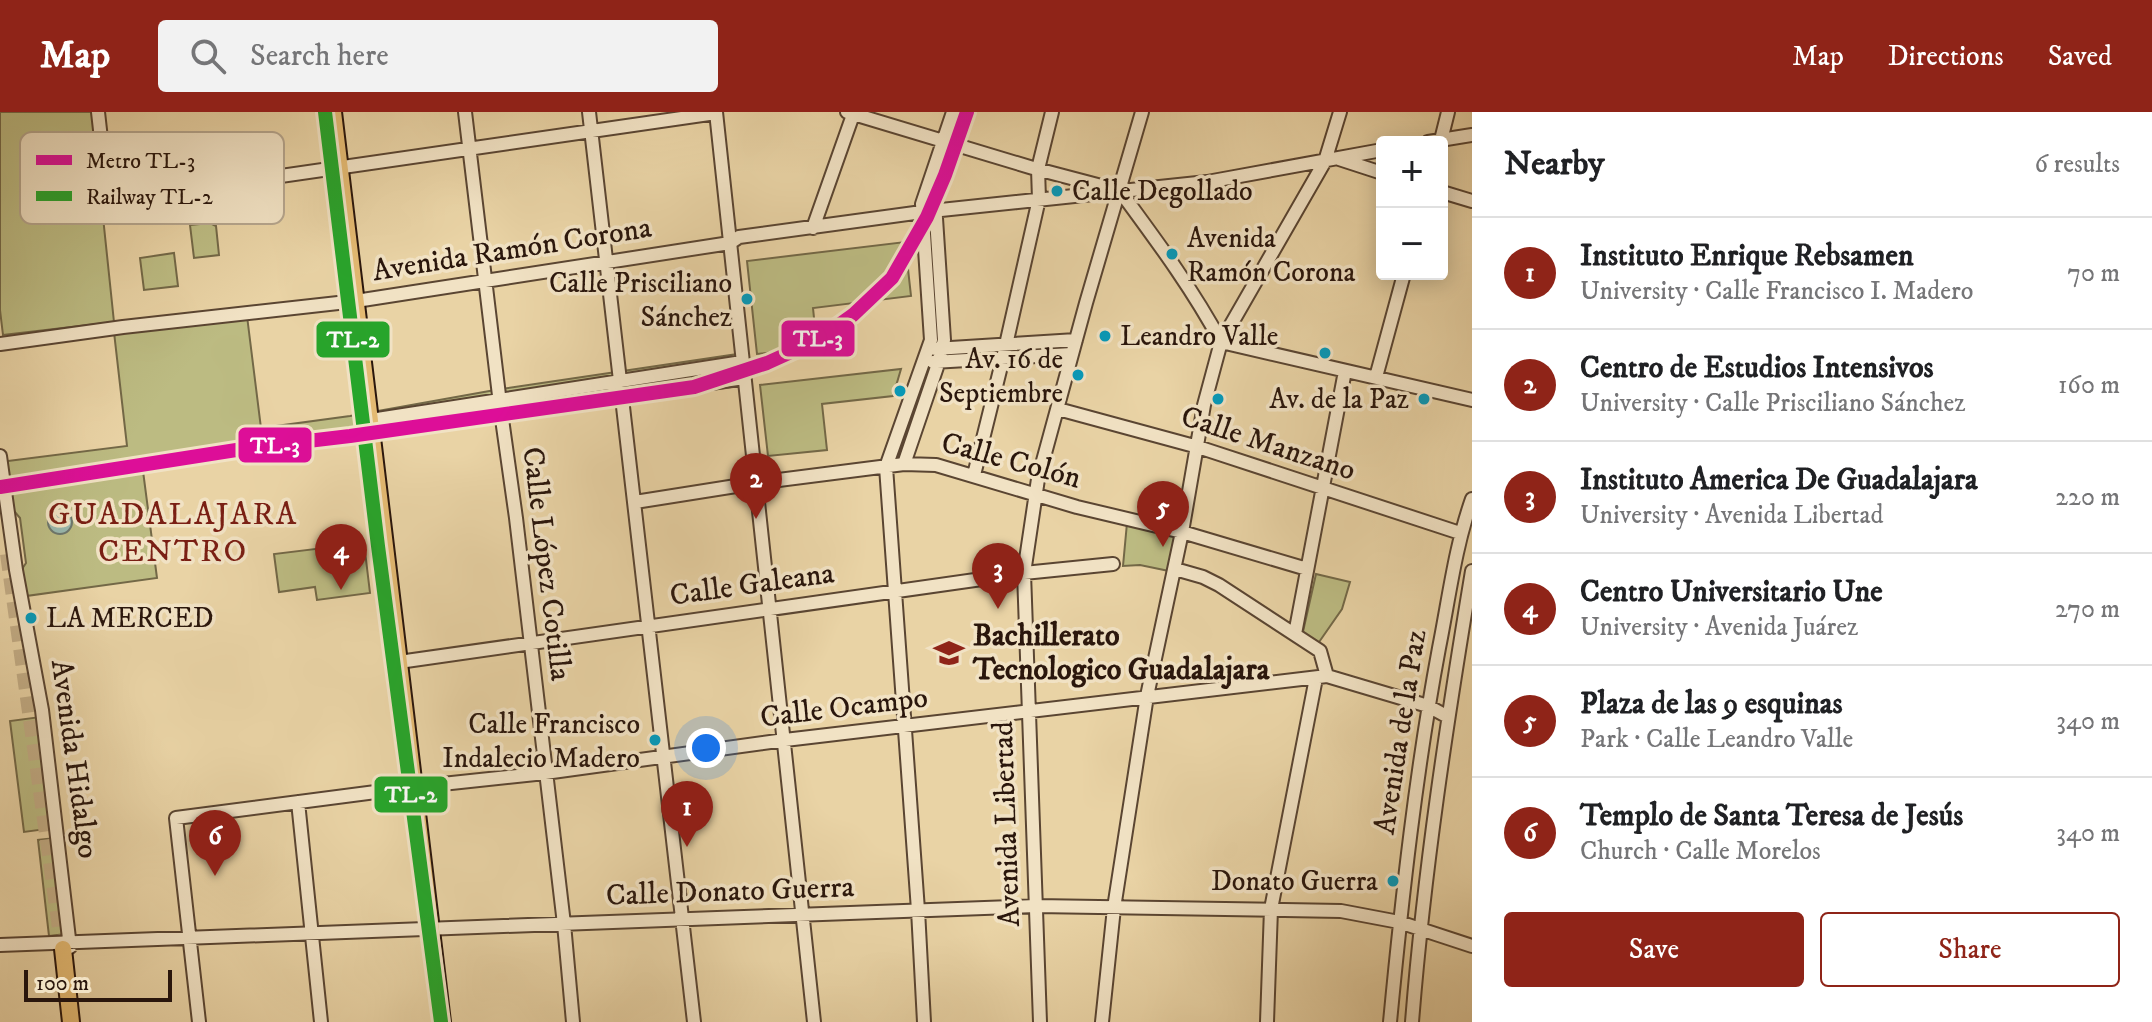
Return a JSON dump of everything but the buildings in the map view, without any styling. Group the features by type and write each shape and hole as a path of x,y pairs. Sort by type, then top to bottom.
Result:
{"main road":[{"path":"333,112 442,1022"},
{"name":"Avenida Hidalgo","path":"66,945 71,1022"}],"street":[{"path":"98,112 100,132"},
{"name":"Calle López Cotilla","path":"465,112 564,924 573,1022"},
{"path":"589,112 694,1022"},
{"path":"284,174 716,112 814,1022"},
{"path":"924,1022 886,467 931,340 929,212 935,203 953,112"},
{"path":"948,142 965,112"},
{"path":"974,475 1039,199 1038,169 1052,112"},
{"name":"Avenida Libertad","path":"1040,1022 1024,573 1035,494 1142,112"},
{"path":"1102,1022 1114,908 1147,696 1175,569 1204,405 1221,342 1330,160 1340,112"},
{"path":"1436,136 1448,112"},
{"path":"813,228 851,113 1120,191 1171,261 1221,342 1472,400"},
{"path":"1448,139 1472,135"},
{"name":"Avenida Ramón Corona","path":"0,344 356,301 730,243 739,237 1039,199 1207,182 1376,151"},
{"path":"1330,160 1376,172"},
{"path":"1448,194 1472,201"},
{"path":"904,464 944,340 929,212"},
{"path":"1376,377 1402,280"},
{"path":"1004,352 1076,340"},
{"path":"927,350 940,355"},
{"path":"922,363 940,355 1004,352 1072,354"},
{"path":"371,427 499,400 742,362"},
{"path":"1295,634 1345,371"},
{"path":"371,427 501,415 744,378"},
{"name":"Calle Manzano","path":"1058,409 1198,447 1460,533"},
{"name":"Avenida Hidalgo","path":"0,456 16,570 42,710 66,945 79,1022"},
{"name":"Calle Colón","path":"635,502 904,464 936,465 1307,569"},
{"name":"Avenida de la Paz","path":"1390,1022 1399,922 1428,706 1460,533 1472,499"},
{"name":"Calle Galeana","path":"399,662 1024,573 1113,564"},
{"path":"1175,569 1219,585 1320,651 1321,677 1271,909 1267,1022"},
{"name":"Avenida de la Paz","path":"1412,1022 1420,929 1448,717 1472,571"},
{"path":"1321,677 1428,706 1448,717"},
{"name":"Calle Ocampo","path":"190,937 176,818 785,740 1321,677"},
{"path":"298,802 321,1022"},
{"name":"Calle Donato Guerra","path":"0,945 66,945 190,937 1036,906 1341,911 1420,929"},
{"path":"1420,929 1472,946"},
{"path":"190,937 199,1022"}],"shaded area":[{"path":"0,112 92,112 94,132 20,132 20,224 104,224 114,322 3,335 0,310"},
{"path":"190,225 216,226 219,255 194,258"},
{"path":"905,242 911,296 813,308 817,347 757,354 747,261"},
{"path":"174,253 178,286 144,290 140,258"},
{"path":"247,316 261,428 738,354 741,386 143,471 157,578 26,596 22,569 26,563 20,518 14,511 12,496 0,498 0,462 127,446 114,332"},
{"path":"901,369 893,396 822,404 827,450 768,456 760,385"},
{"path":"1127,523 1175,535 1169,571 1140,565 1123,566"},
{"path":"364,543 370,593 317,600 315,587 279,592 274,554"},
{"path":"1316,574 1350,582 1342,609 1317,645 1302,636"},
{"path":"40,717 54,828 24,832 10,721"},
{"path":"55,838 66,934 49,936 38,840"}],"water":[{"path":"60,510 69,513 72,522 69,531 60,534 51,531 48,522 51,513"}],"tunnel":[{"path":"8,554 63,949"}],"metro line":[{"name":"TL-3","path":"0,487 249,448 694,387 767,363 832,330 853,315 892,278 927,217 967,112"}],"rail line":[{"name":"TL-2","path":"325,112 441,1022"}],"place":[{"name":"Calle Degollado","path":"1057,191"},
{"name":"Avenida Ramón Corona","path":"1172,254"},
{"name":"Calle Prisciliano Sánchez","path":"747,299"},
{"name":"Leandro Valle","path":"1105,336"},
{"name":"Av. 16 de Septiembre","path":"1078,375"},
{"name":"Av. de la Paz","path":"1424,399"},
{"name":"Centro de Estudios Intensivos","path":"756,519"},
{"name":"Plaza de las 9 esquinas","path":"1163,547"},
{"name":"Centro Universitario Une","path":"341,590"},
{"name":"Instituto America De Guadalajara","path":"998,609"},
{"name":"LA MERCED","path":"31,618"},
{"name":"Bachillerato Tecnologico Guadalajara","path":"949,653"},
{"name":"Calle Francisco Indalecio Madero","path":"655,740"},
{"name":"Instituto Enrique Rebsamen","path":"687,847"},
{"name":"Templo de Santa Teresa de Jesús","path":"215,876"},
{"name":"Donato Guerra","path":"1393,881"}],"district":[{"name":"GUADALAJARA CENTRO","path":"173,534"}]}
